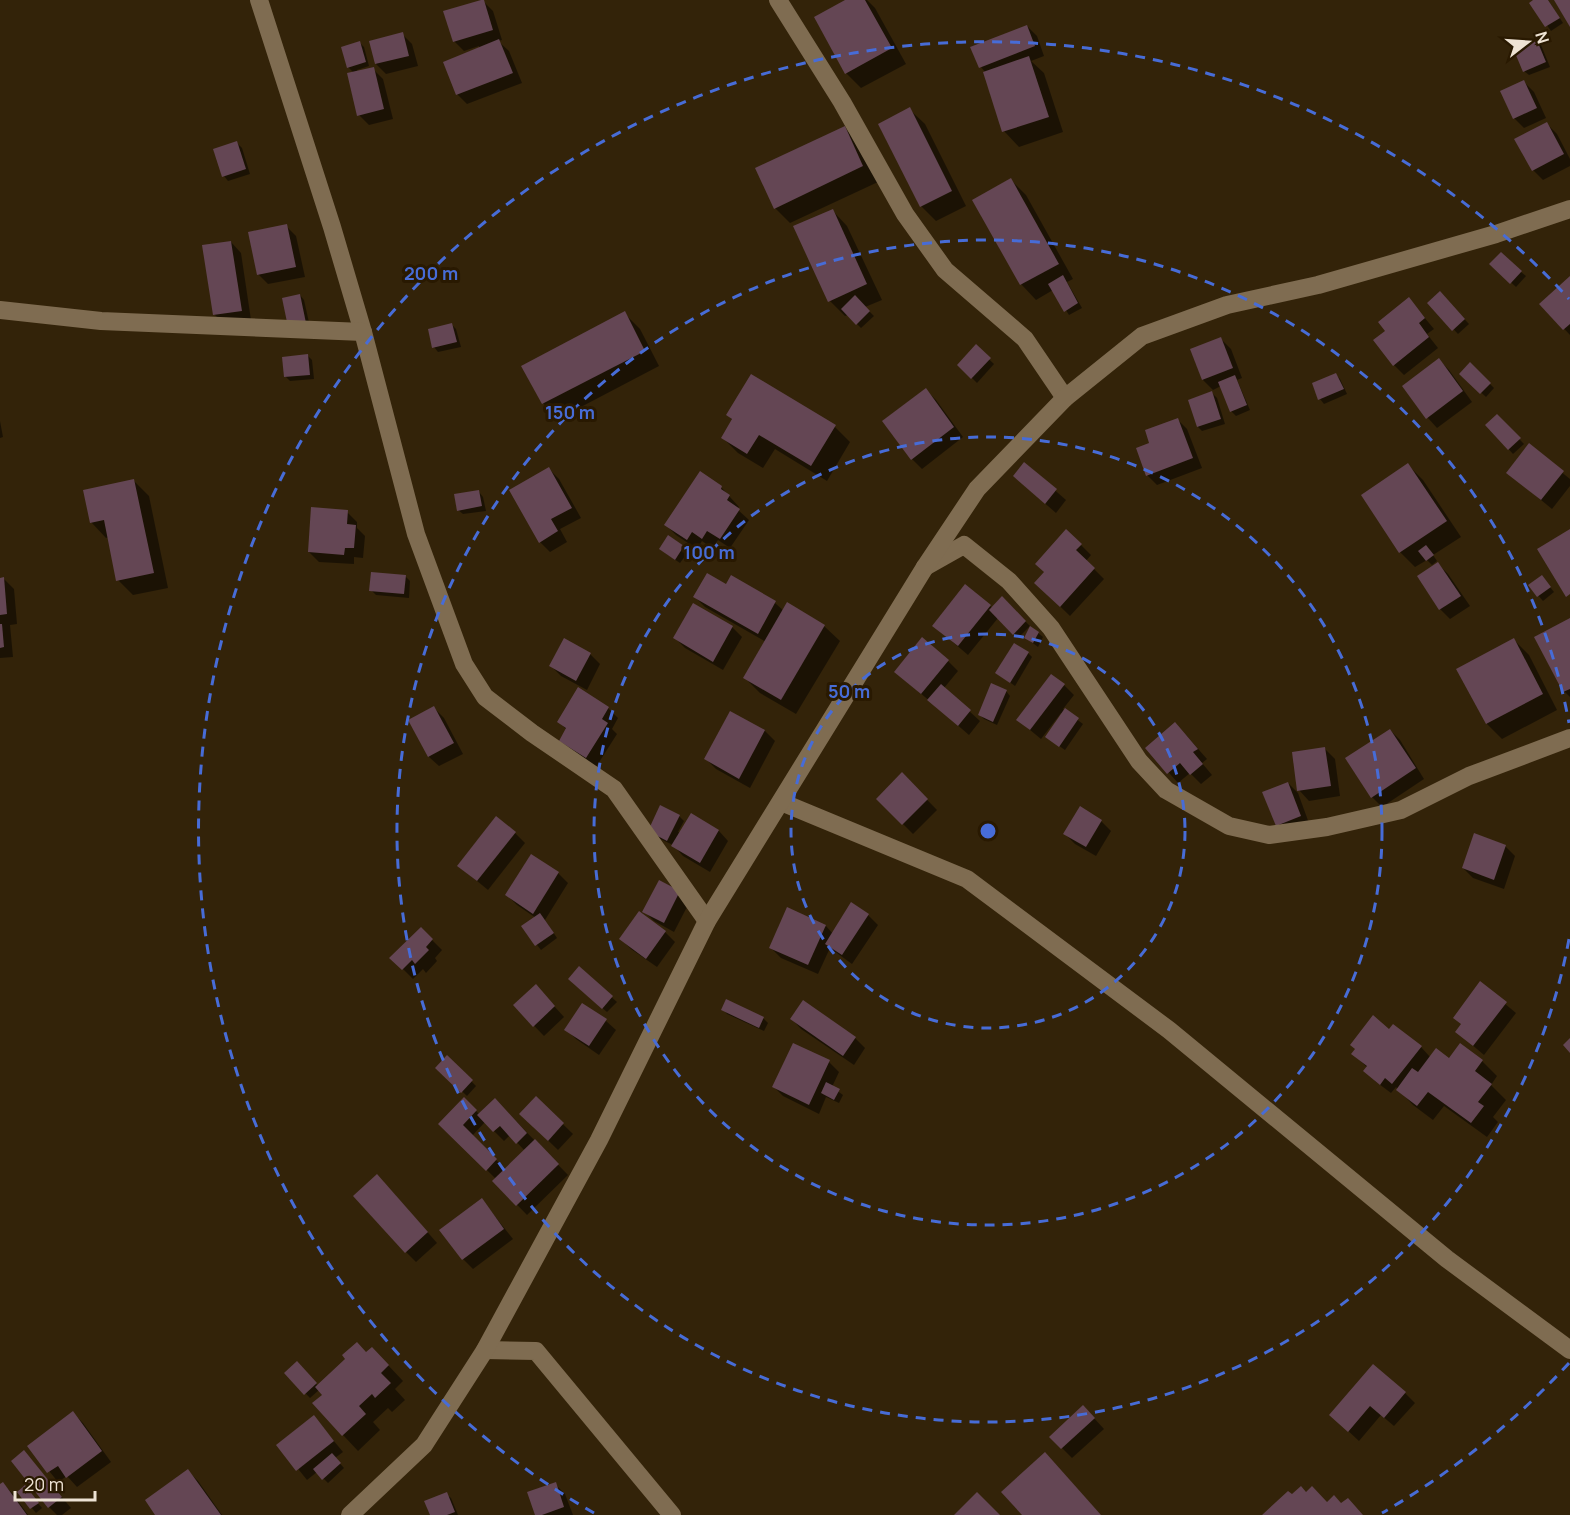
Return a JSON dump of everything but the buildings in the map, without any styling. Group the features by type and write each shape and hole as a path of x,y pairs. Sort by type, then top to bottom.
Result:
{"street":[{"path":"259,0 332,227 363,332 416,534 464,664 485,697 532,733 614,789 707,921"},
{"path":"778,0 842,102 905,214 945,270 1025,339 1065,398"},
{"path":"350,1515 424,1446 485,1350 599,1140 707,921 925,567 977,489 1065,398 1142,336 1227,305 1318,285 1496,234 1570,209"},
{"path":"0,310 101,321 363,332"},
{"path":"925,567 964,545 1009,581 1051,628 1139,761 1166,790 1229,826 1269,835 1327,827 1401,810 1469,776 1570,738"},
{"path":"781,802 967,879 1169,1030 1447,1259 1570,1350"},
{"path":"485,1350 536,1351 672,1515"}]}
